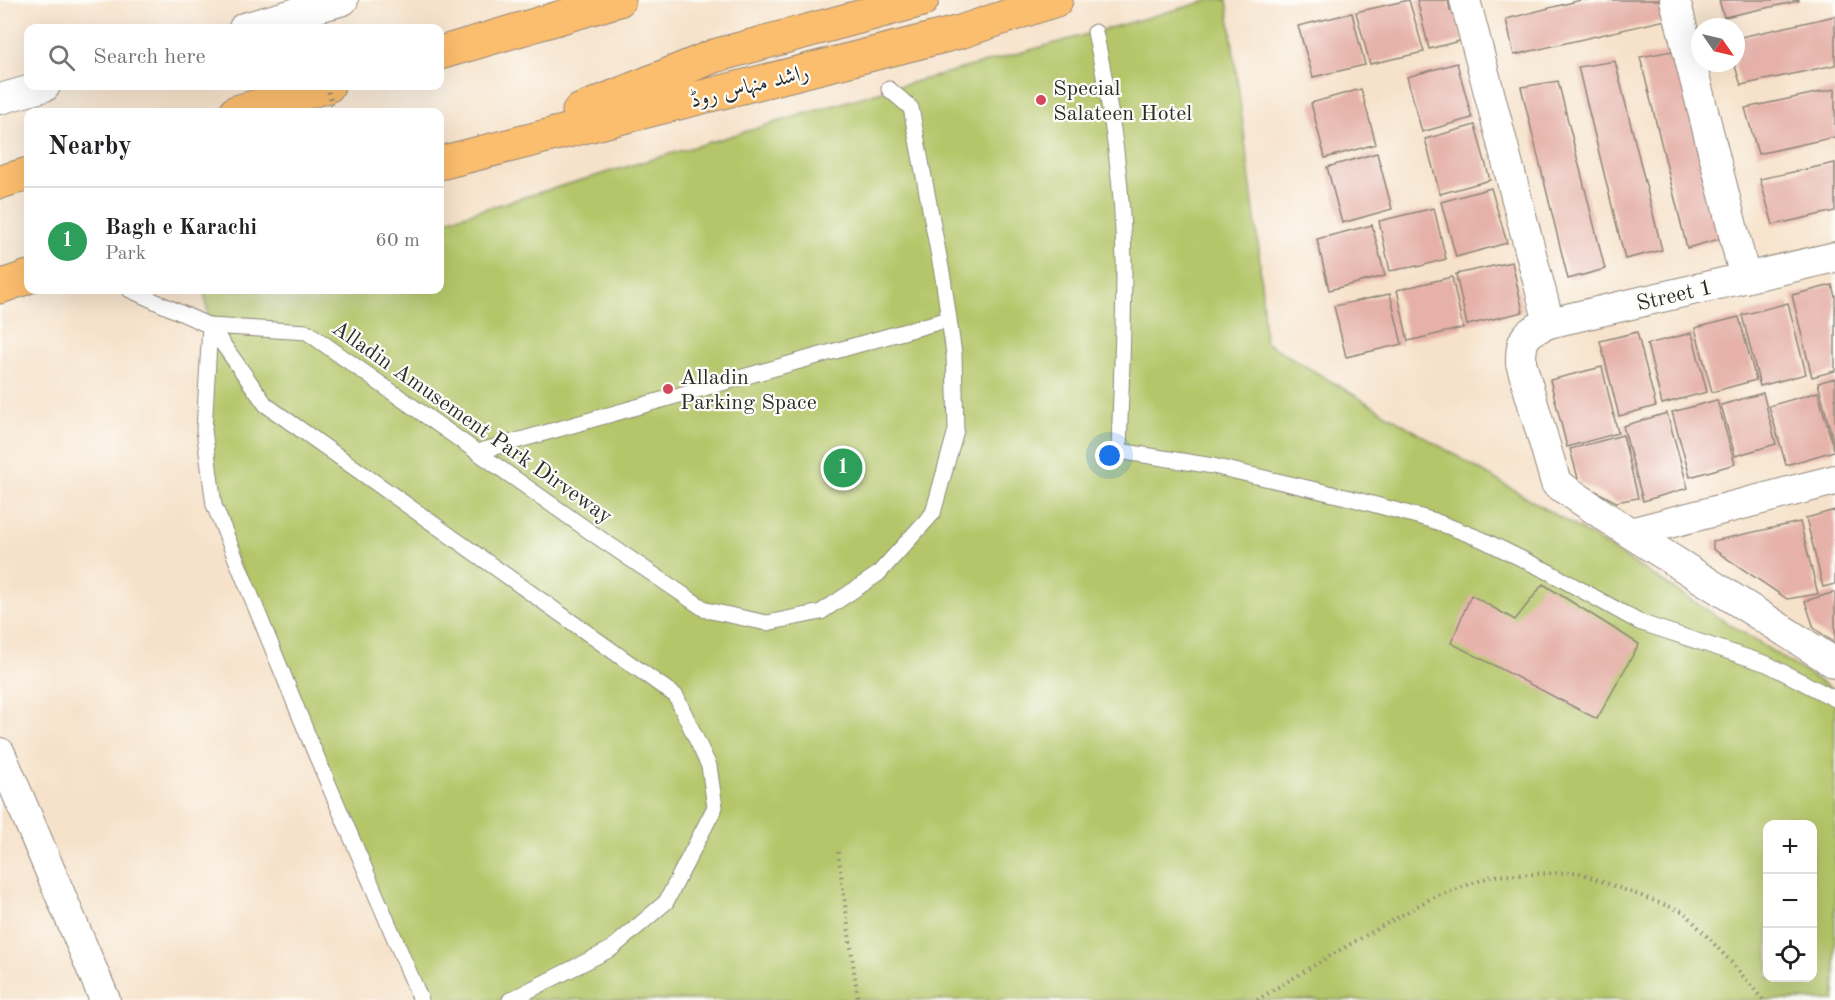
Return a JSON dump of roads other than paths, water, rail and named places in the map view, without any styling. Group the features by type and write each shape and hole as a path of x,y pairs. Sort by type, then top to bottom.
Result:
{"main road":[{"path":"444,52 619,0"},
{"path":"474,155 714,56 922,0"},
{"name":"راشد منہاس روڈ","path":"444,162 960,32 1056,0"},
{"path":"250,108 314,90"},
{"path":"0,182 24,175"},
{"path":"0,287 24,278"}],"street":[{"path":"258,24 343,0"},
{"path":"1465,0 1549,323"},
{"path":"1675,0 1745,278"},
{"path":"0,99 31,90"},
{"name":"Street 1","path":"1630,533 1556,483 1521,363 1521,346 1530,331 1549,323 1835,257"},
{"path":"1630,533 1835,480"},
{"path":"1630,533 1835,663"},
{"path":"0,753 105,1000"}],"lane":[{"path":"1095,32 1107,86 1119,174 1124,262 1119,451 1213,466 1432,520 1481,539 1540,567 1638,622 1767,664 1835,699"},
{"name":"Alladin Amusement Park Dirveway","path":"210,326 307,332 592,533 706,610 767,622 821,612 879,574 933,513 956,430 954,354 943,278 911,108 889,89"},
{"path":"139,294 210,326 267,405 676,696 709,766 715,807 666,902 611,949 510,1000"},
{"path":"477,452 949,319"},
{"path":"210,326 204,430 214,505 313,748 421,1000"}],"place":[{"name":"Special Salateen Hotel","path":"1041,100"},
{"name":"Alladin Parking Space","path":"668,389"},
{"name":"Bagh e Karachi","path":"843,468"}]}
